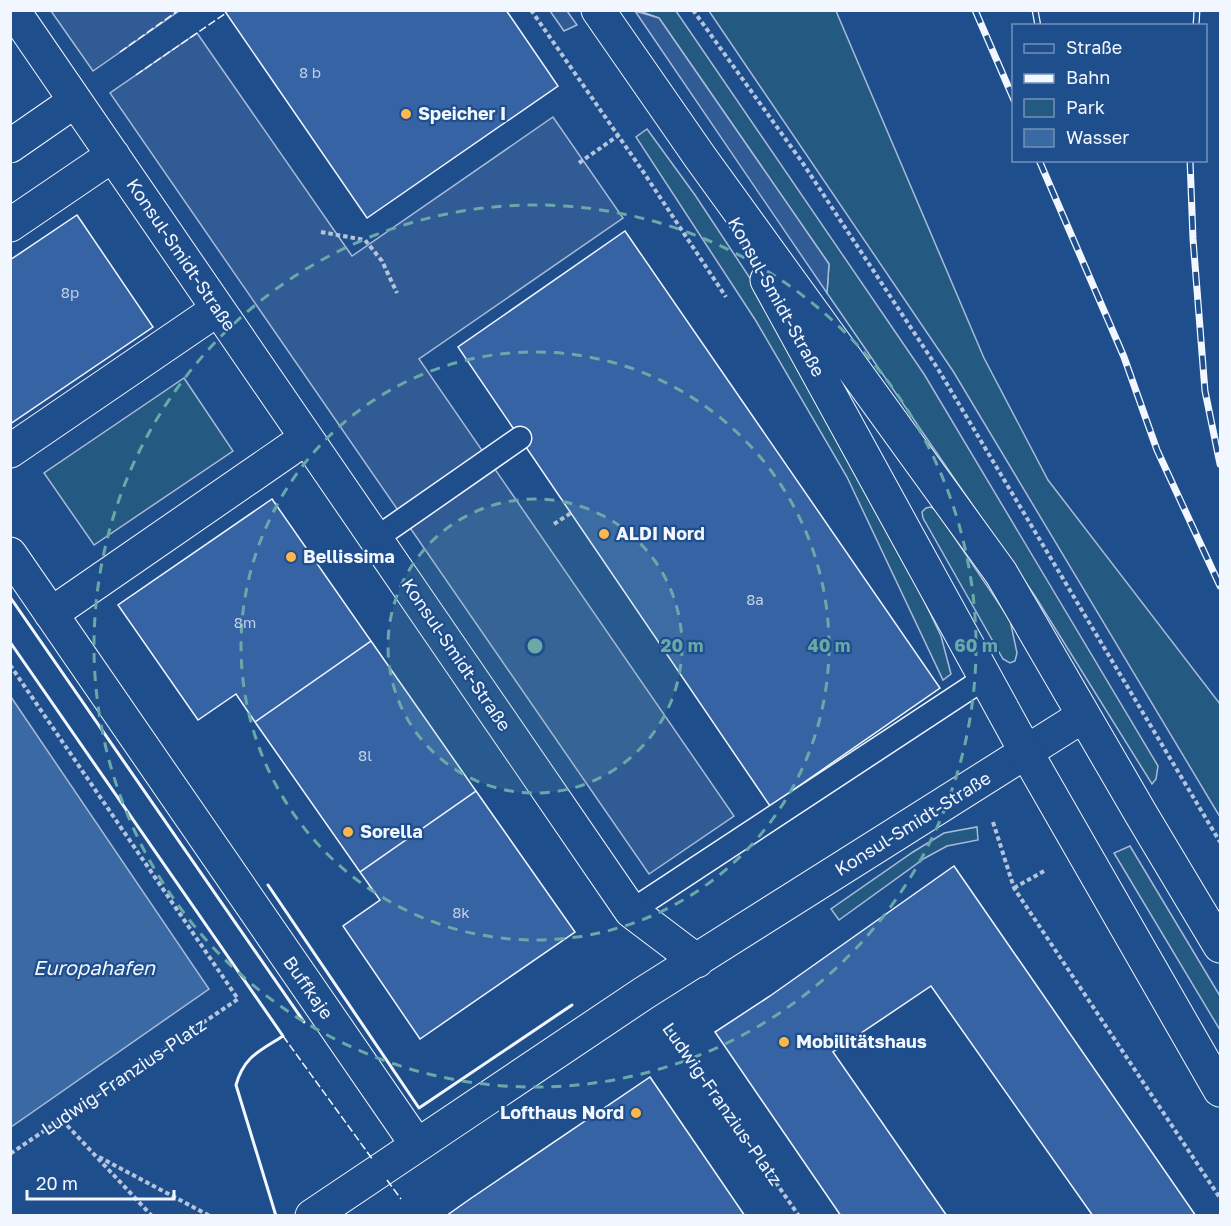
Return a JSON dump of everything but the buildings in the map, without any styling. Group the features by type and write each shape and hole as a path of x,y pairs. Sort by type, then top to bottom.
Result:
{"street":[{"name":"Konsul-Smidt-Straße","path":"13,10 631,911 697,961 1083,716"},
{"name":"Konsul-Smidt-Straße","path":"598,10 700,157 1001,573 1083,716 1221,946"},
{"path":"10,146 75,101"},
{"path":"10,225 113,155"},
{"name":"Konsul-Smidt-Straße","path":"700,157 1026,752 1221,1090"},
{"path":"10,451 218,309"},
{"path":"51,614 306,438"},
{"name":"Buffkaje","path":"10,554 417,1145"},
{"path":"312,1215 644,993 697,961"}],"lane":[{"path":"375,538 520,438"},
{"path":"631,911 985,678"}],"path":[{"path":"531,10 619,135 728,299"},
{"path":"693,10 802,162 938,369 1221,842"},
{"path":"579,163 619,135"},
{"path":"321,232 365,240 382,261 397,293"},
{"path":"554,524 571,513"},
{"name":"Ludwig-Franzius-Platz","path":"10,665 238,999 10,1154"},
{"path":"980,782 1014,888 1221,1198"},
{"name":"Ludwig-Franzius-Platz","path":"644,993 799,1215"},
{"path":"62,1120 152,1215"},
{"path":"94,1154 210,1215"}],"green space":[{"path":"640,11 676,11 924,374 1158,766 1156,779 1152,784 1035,596 827,293 829,264 659,18"},
{"path":"709,11 836,11 984,358 1048,480 1220,704 1220,817 953,371"},
{"path":"647,129 695,195 771,310 862,471 941,636 951,674 943,680 847,477 756,321 636,137"},
{"path":"184,378 233,451 94,545 44,473"},
{"path":"931,507 936,510 1010,620 1017,653 1015,661 1010,663 1003,659 923,518 922,512"},
{"path":"977,827 978,840 947,846 925,858 839,920 831,909 944,833"},
{"path":"1130,846 1220,996 1220,1030 1114,853"}],"shaded area":[{"path":"51,11 179,11 93,71"},
{"path":"550,11 567,11 577,25 564,31"},
{"path":"635,11 659,18 829,264 827,293"},
{"path":"197,33 352,256 553,117 623,218 419,359 734,816 649,874 110,93"}],"water":[{"name":"Europahafen","path":"11,697 209,989 10,1127"}],"railway":[{"path":"975,10 1012,95"},
{"path":"1035,10 1038,24"},
{"path":"1196,24 1197,10"},
{"path":"1040,162 1124,357 1157,450 1220,586"},
{"path":"1190,162 1193,239 1205,391 1220,464"}],"fence":[{"path":"120,52 179,10"},
{"path":"136,75 226,13"},
{"path":"283,1036 373,1160"},
{"path":"387,1180 401,1199"}],"wall":[{"path":"10,597 304,1022"},
{"path":"10,642 283,1036 260,1050 248,1061 236,1085 276,1216"},
{"path":"268,885 419,1108 572,1005"}],"place":[{"name":"Speicher I","path":"406,114"},
{"name":"ALDI Nord","path":"604,534"},
{"name":"Bellissima","path":"291,557"},
{"name":"Sorella","path":"348,832"},
{"name":"Mobilitätshaus","path":"784,1042"},
{"name":"Lofthaus Nord","path":"636,1113"}]}
